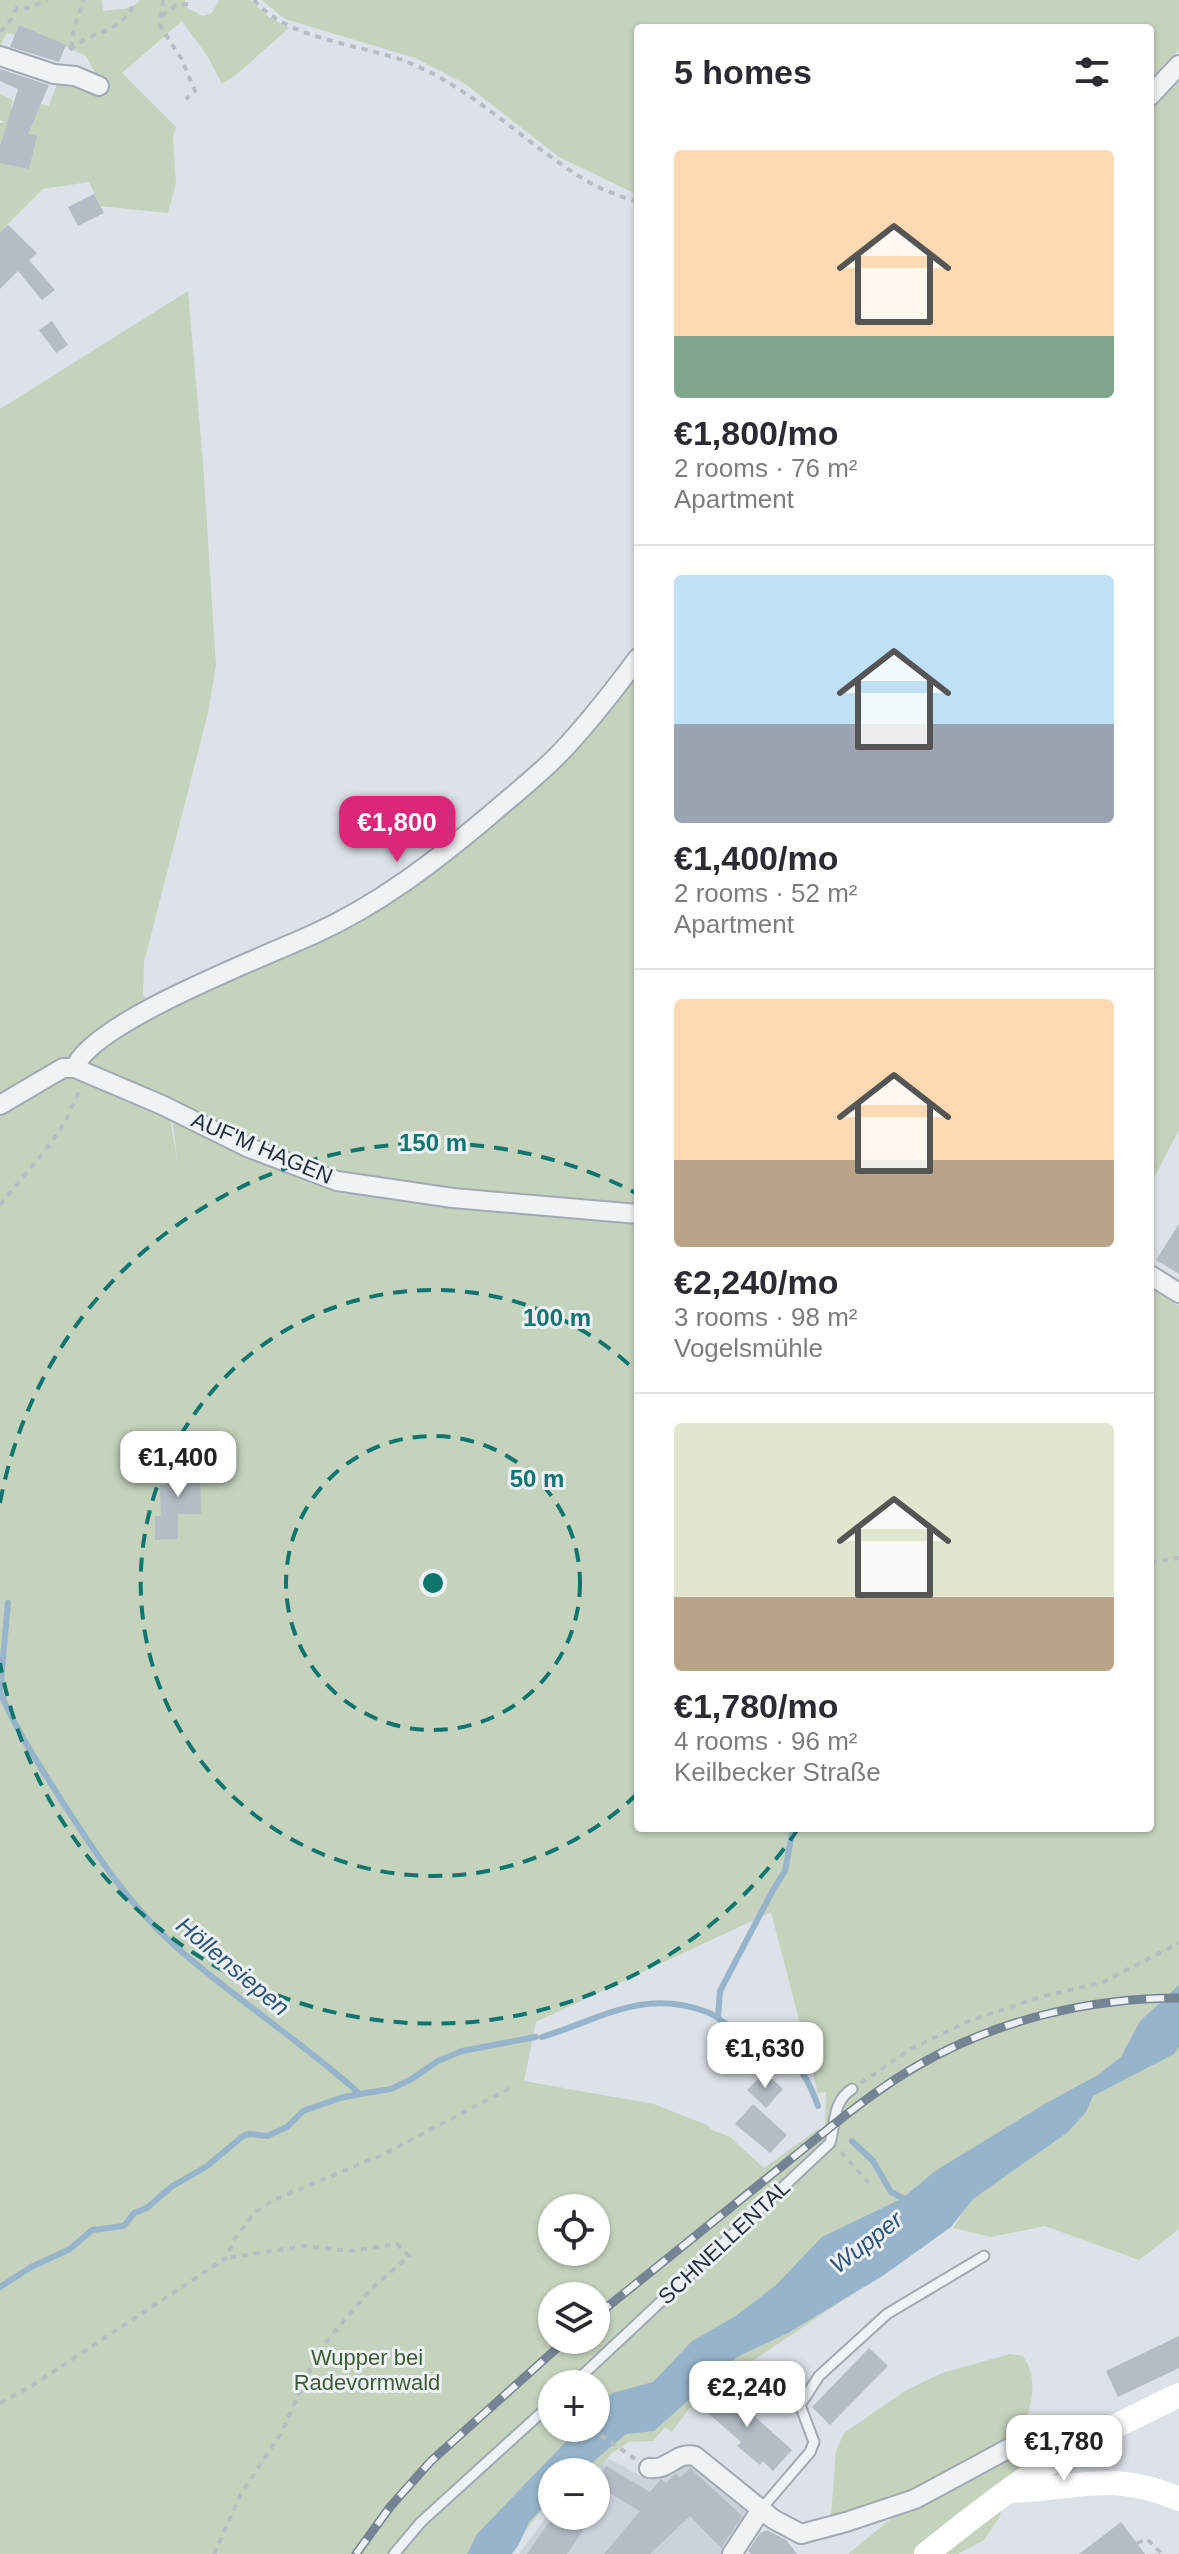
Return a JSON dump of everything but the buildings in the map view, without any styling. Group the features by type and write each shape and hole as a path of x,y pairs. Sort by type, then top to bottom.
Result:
{"main road":[{"path":"926,2554 1007,2491 1098,2435 1179,2395"},
{"path":"1007,2491 1124,2482 1179,2499"}],"street":[{"path":"0,56 54,74 75,76 99,86"},
{"path":"1154,92 1179,65"},
{"path":"0,1105 63,1068 83,1071 78,1058 95,1041 156,1005 316,934 368,908 413,877 527,784 561,752 634,663"},
{"name":"AUF'M HAGEN","path":"83,1071 247,1147 337,1181 453,1198 634,1214"},
{"path":"1154,1277 1179,1293"},
{"path":"649,2468 662,2468 682,2455 695,2456 773,2519 801,2534 915,2499 1017,2444 1048,2431 1077,2426 1098,2435"},
{"path":"732,2554 762,2508"}],"lane":[{"name":"SCHNELLENTAL","path":"588,2370 830,2143 834,2113 844,2095 852,2089"},
{"path":"762,2508 810,2452 814,2442 800,2405 819,2376 887,2314 984,2256"},
{"path":"394,2554 421,2522 538,2416"}],"path":[{"path":"0,31 7,26 17,8 29,8 47,0"},
{"path":"84,0 70,50 76,44 108,31 128,17 133,6"},
{"path":"163,0 160,26 181,58 194,86 195,91 186,99"},
{"path":"162,16 176,5 189,4 192,0"},
{"path":"254,0 274,17 293,27 405,61 451,83 585,180 634,200"},
{"path":"0,1205 51,1143 83,1071"},
{"path":"1154,1561 1179,1558"},
{"path":"852,2089 936,2036 969,2021 1037,1998 1103,1982 1179,1943"},
{"path":"226,2258 234,2240 254,2213 274,2200 384,2154 510,2088"},
{"path":"840,2152 869,2183"},
{"path":"0,2403 33,2385 226,2258 304,2246 349,2251 397,2244 409,2256 370,2290 318,2352 281,2433 241,2494 214,2554"},
{"path":"610,2442 622,2451"},
{"path":"1137,2543 1147,2539 1162,2554"}],"shaded area":[{"path":"610,2460 649,2480 688,2461 752,2516 728,2554 519,2554 538,2528 610,2530"}],"green space":[{"path":"0,0 102,0 103,11 128,8 140,0 185,0 187,8 203,16 212,13 219,0 250,0 266,15 289,28 222,84 208,57 182,21 122,73 176,127 173,137 176,183 168,213 100,206 89,182 43,189 0,232 0,123 5,122 0,120 0,94 13,100 11,107 35,117 41,104 49,106 58,81 77,82 103,96 106,92 86,56 19,25 15,35 7,33 0,46"},
{"path":"262,0 1179,0 1179,50 1154,76 1154,24 634,24 634,193 559,157 464,83 415,58 285,19"},
{"path":"1179,69 1179,1130 1154,1177 1154,98"},
{"path":"188,291 216,665 208,713 144,962 143,994 150,1004 0,1102 0,409"},
{"name":"Wupper bei Radevormwald","path":"634,665 634,1208 454,1191 339,1174 250,1141 167,1100 178,1165 172,1118 243,1155 334,1189 452,1206 634,1222 634,1832 1154,1832 1154,1290 1179,1306 1179,2229 1139,2260 1045,2226 991,2237 953,2228 963,2212 915,2252 697,2398 672,2432 665,2427 653,2441 629,2442 608,2458 538,2458 538,2515 507,2554 0,2554 0,1117 143,1019 162,1016 156,1009 451,853","holes":["771,1912 818,2093 826,2092 825,2126 764,2168 730,2137 654,2104 524,2081 536,2022"]},
{"path":"1010,2354 1023,2356 1032,2377 1031,2399 1018,2443 1048,2431 1098,2435 1007,2491 999,2518 984,2540 958,2554 848,2554 913,2501 830,2527 836,2451 844,2433 905,2391 942,2373"}],"water":[{"name":"Wupper","path":"1179,1985 1179,2047 1174,2054 1093,2096 1086,2112 1068,2132 973,2199 951,2227 884,2275 788,2333 737,2357 654,2431 626,2434 598,2458 550,2458 566,2442 610,2442 612,2393 653,2382 691,2342 737,2315 776,2285 822,2237 903,2198 935,2171 1098,2075 1121,2057 1140,2021"},
{"path":"538,2471 538,2513 529,2522 512,2554 467,2554 477,2534"}],"waterway":[{"name":"Höllensiepen","path":"0,1692 8,1603"},
{"name":"Höllensiepen","path":"0,1692 21,1735 63,1803 101,1860 143,1914 197,1965 360,2094 391,2089 438,2061 462,2051 536,2037"},
{"path":"718,2017 720,1991 785,1871 792,1832"},
{"name":"Höllensiepen","path":"542,2037 623,2009 663,2003 684,2005 707,2012 747,2039 773,2046 784,2053 803,2073 818,2106"},
{"path":"0,2287 31,2267 70,2249 92,2230 124,2226 134,2213 147,2208 171,2187 207,2166 243,2136 267,2136 287,2127 303,2111 360,2094"},
{"name":"Höllensiepen","path":"852,2141 873,2161 891,2192 908,2201"}],"railway":[{"path":"610,2305 842,2118 917,2066 979,2036 1044,2015 1111,2002 1179,1998"},
{"path":"356,2554 390,2507 431,2461 550,2354"}]}
